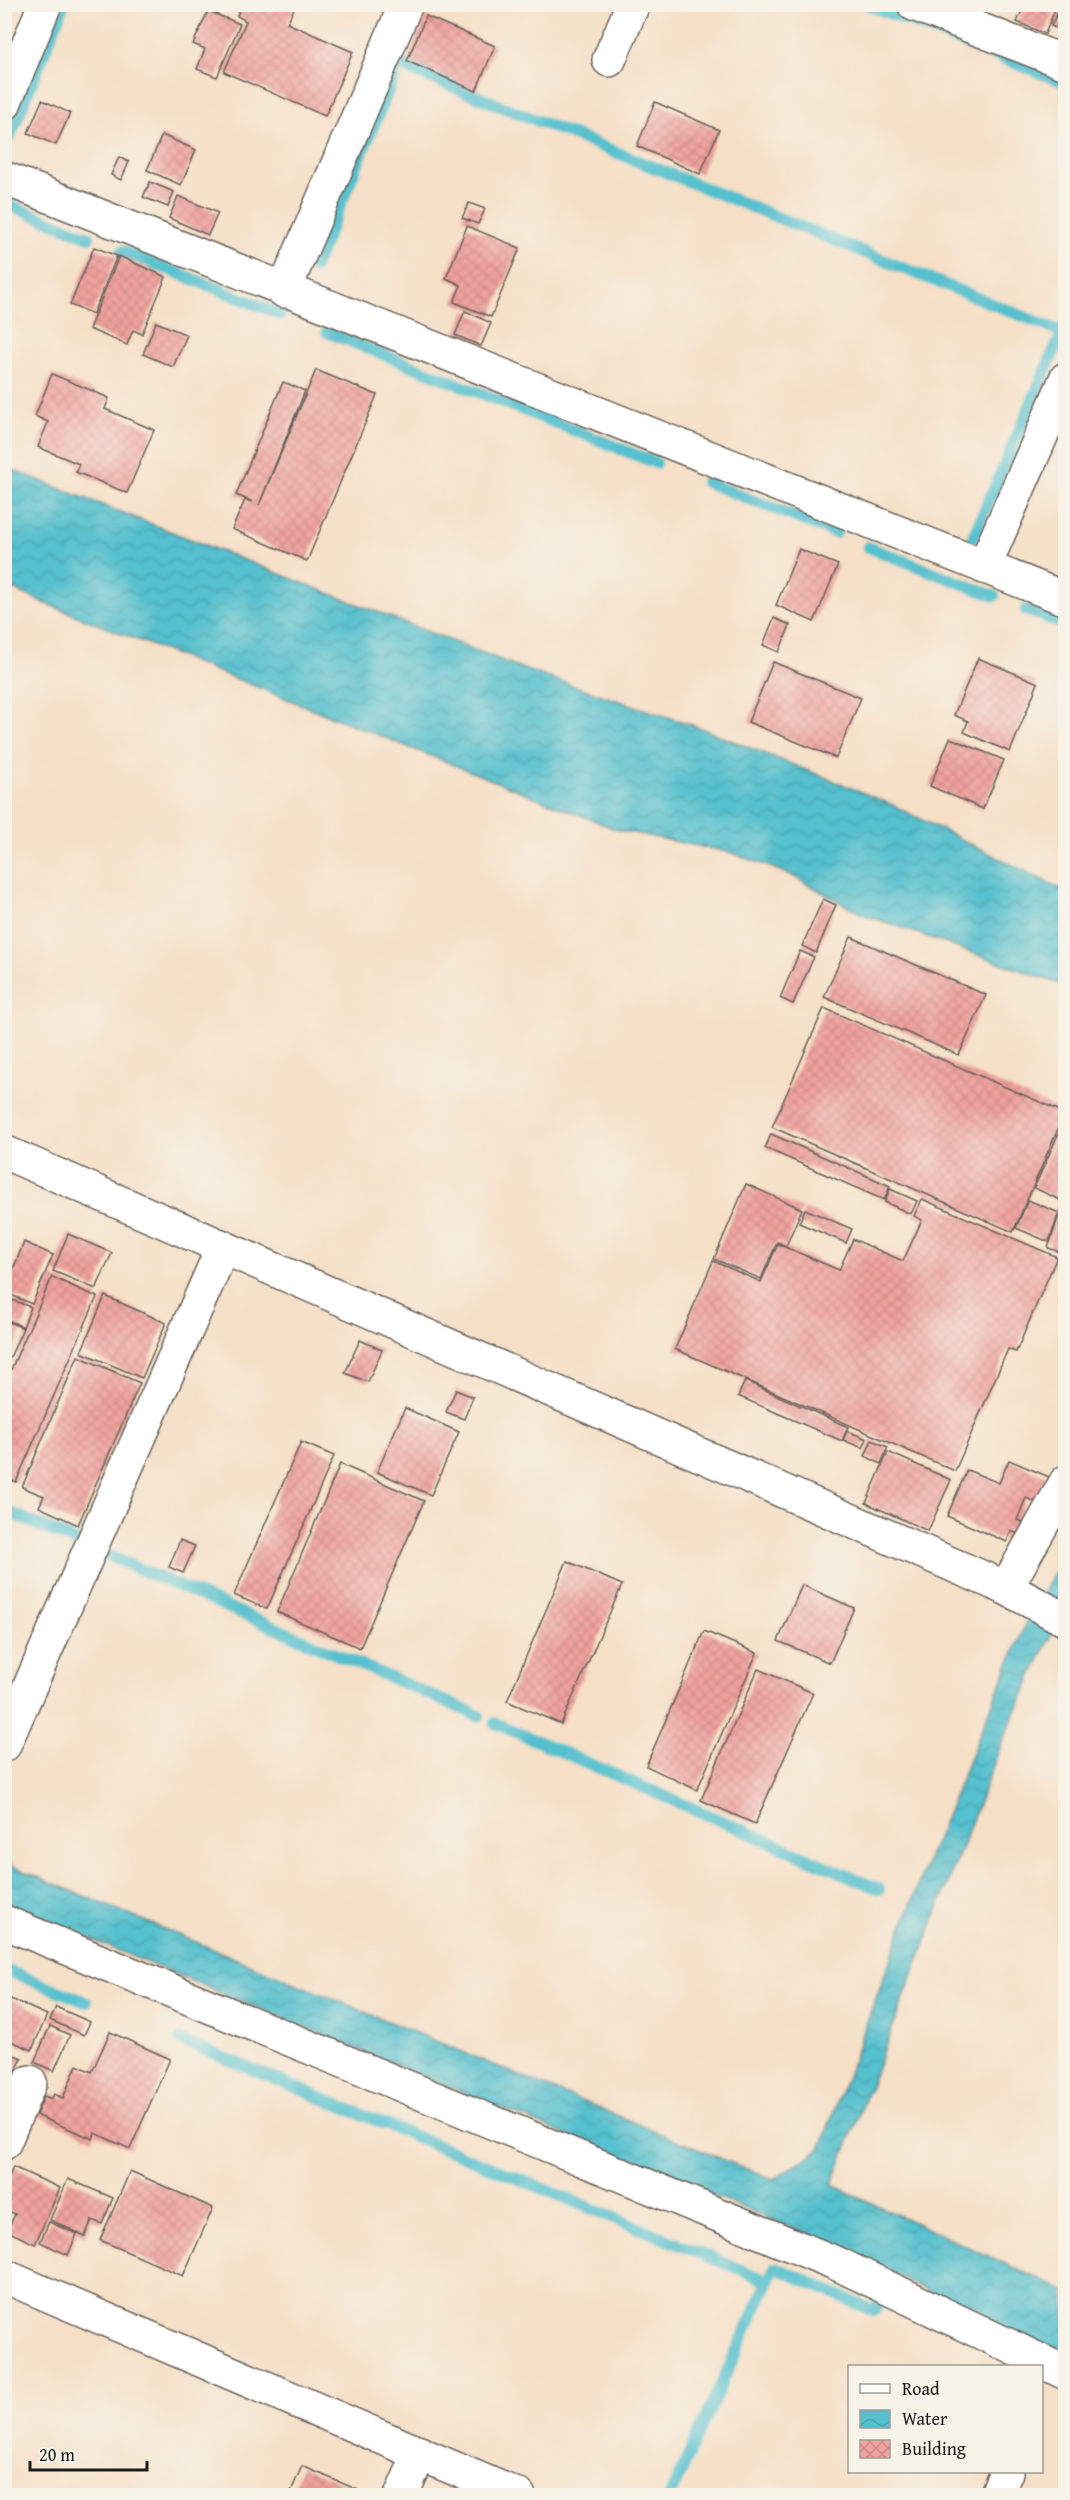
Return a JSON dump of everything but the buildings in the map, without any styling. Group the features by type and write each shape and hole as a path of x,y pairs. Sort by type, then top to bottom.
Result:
{"street":[{"path":"4,104 45,4"},
{"path":"284,291 406,4"},
{"path":"609,60 633,4"},
{"path":"914,4 1065,63"},
{"path":"4,178 1065,599"},
{"path":"984,567 1065,380"},
{"path":"4,1152 1017,1594 1064,1619"},
{"path":"4,1745 223,1247"},
{"path":"1017,1594 1065,1482"},
{"path":"4,1922 838,2264 1032,2365"},
{"path":"4,2142 30,2082"},
{"path":"4,2276 519,2496"},
{"path":"401,2496 420,2453"},
{"path":"996,2496 1006,2473"}],"water":[{"path":"5,467 529,671 695,726 890,804 1065,891 1065,986 860,913 789,874 733,853 618,830 42,602 5,585"},
{"path":"1065,1553 1065,1604 1004,1737 832,2185 1065,2291 1065,2359 848,2251 5,1904 4,1863 773,2180 820,2149 923,1872 1025,1625"}],"waterway":[{"path":"10,136 64,4"},
{"path":"866,4 1066,83"},
{"path":"314,267 399,65 1062,332"},
{"path":"4,203 89,237"},
{"path":"123,251 280,314"},
{"path":"973,537 1065,326"},
{"path":"327,332 656,463"},
{"path":"706,482 836,533"},
{"path":"868,547 994,596"},
{"path":"1026,610 1066,625"},
{"path":"4,1510 79,1543"},
{"path":"100,1552 479,1716"},
{"path":"495,1723 879,1889"},
{"path":"4,1969 86,2002"},
{"path":"180,2040 768,2281"},
{"path":"670,2496 775,2267 874,2311 877,2306"}]}
